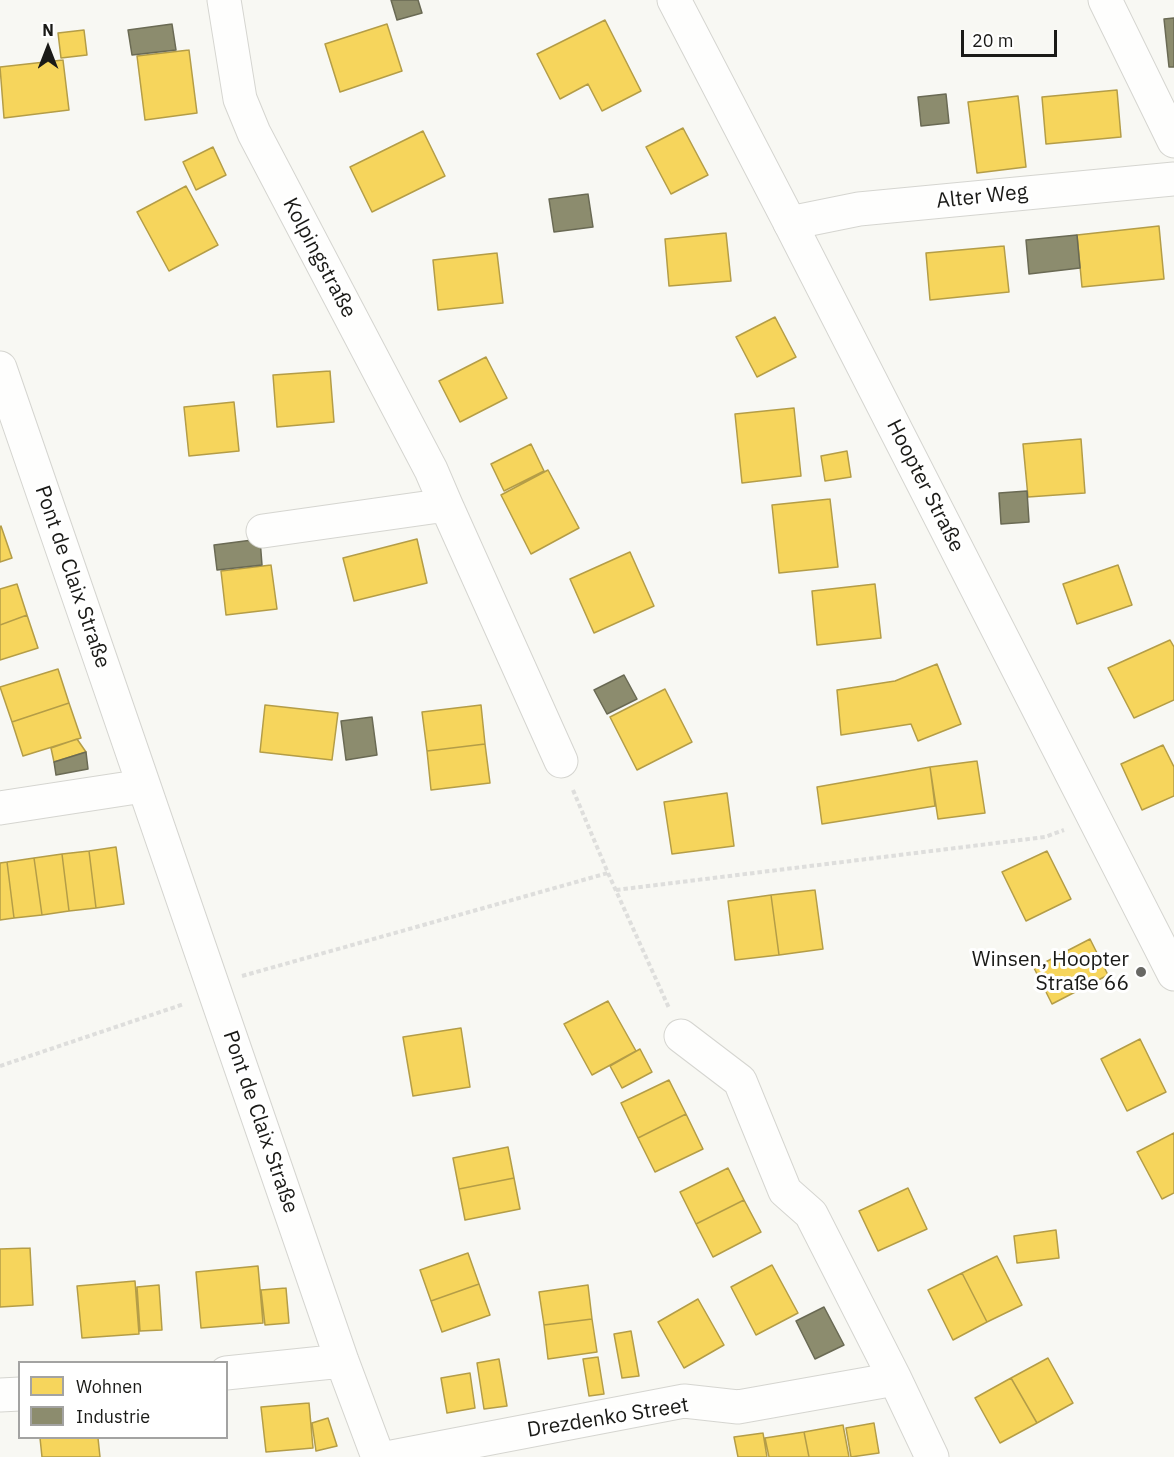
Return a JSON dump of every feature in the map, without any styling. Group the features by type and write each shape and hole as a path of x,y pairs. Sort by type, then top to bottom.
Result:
{"street":[{"name":"Kolpingstraße","path":"224,0 240,99 254,133 431,470 561,761"},
{"name":"Hoopter Straße","path":"674,0 1096,818 1174,974"},
{"path":"1105,0 1174,141"},
{"name":"Alter Weg","path":"790,223 859,209 1174,179"},
{"name":"Pont de Claix Straße","path":"0,368 342,1361 378,1457"},
{"path":"263,531 446,505"},
{"path":"0,808 143,786"},
{"path":"681,1036 740,1081 785,1191 811,1214 932,1457"},
{"path":"228,1373 342,1361"},
{"name":"Drezdenko Street","path":"392,1457 684,1401 738,1407 895,1379"},
{"path":"0,1395 18,1394"}],"path":[{"path":"561,761 681,1036"},
{"path":"616,890 1045,837 1096,818"},
{"path":"0,1066 189,1003 232,979 608,873"}],"building: Wohnen":[{"path":"605,20 641,91 602,111 588,84 560,99 537,54"},
{"path":"387,24 402,71 340,92 325,44"},
{"path":"84,30 87,55 61,58 58,33"},
{"path":"189,50 197,113 145,120 137,56"},
{"path":"63,60 69,110 4,118 0,67"},
{"path":"1117,90 1121,137 1046,144 1042,97"},
{"path":"1018,96 1026,167 977,173 968,102"},
{"path":"683,128 708,175 671,194 646,147"},
{"path":"423,131 445,176 372,212 350,167"},
{"path":"213,147 226,175 196,190 183,162"},
{"path":"186,186 218,245 169,271 137,212"},
{"path":"1159,226 1164,279 1082,287 1077,235"},
{"path":"726,233 731,281 669,286 665,239"},
{"path":"1004,246 1009,292 930,300 926,253"},
{"path":"497,253 503,303 438,310 433,260"},
{"path":"775,317 796,357 757,377 736,337"},
{"path":"486,357 507,398 460,422 439,381"},
{"path":"330,371 334,422 277,427 273,375"},
{"path":"234,402 239,451 189,456 184,407"},
{"path":"794,408 801,476 742,483 735,414"},
{"path":"1081,439 1085,493 1028,497 1023,444"},
{"path":"531,444 544,471 504,491 491,464"},
{"path":"847,451 851,477 825,481 821,456"},
{"path":"548,470 579,528 531,554 501,495"},
{"path":"830,499 838,567 779,573 772,505"},
{"path":"0,527 12,558 0,562"},
{"path":"417,539 427,583 354,601 343,558"},
{"path":"630,552 654,606 594,633 570,579"},
{"path":"271,565 277,609 226,615 221,571"},
{"path":"1118,565 1132,605 1077,624 1063,584"},
{"path":"17,584 27,615 0,625 0,589"},
{"path":"875,584 881,638 817,645 812,591"},
{"path":"27,615 38,648 0,660 0,625"},
{"path":"1170,640 1174,647 1174,700 1134,718 1108,668"},
{"path":"937,664 961,724 918,741 911,724 841,735 837,690 895,681"},
{"path":"58,669 69,703 12,722 0,687"},
{"path":"665,689 692,742 637,770 610,717"},
{"path":"69,703 81,738 23,756 12,722"},
{"path":"265,705 338,713 332,760 260,752"},
{"path":"481,705 485,744 427,751 422,712"},
{"path":"77,739 86,752 54,762 51,748"},
{"path":"485,744 490,783 431,790 427,751"},
{"path":"1163,745 1174,767 1174,796 1142,810 1121,764"},
{"path":"977,761 985,813 938,819 930,767"},
{"path":"930,767 935,806 822,824 817,787"},
{"path":"727,793 734,846 672,854 664,802"},
{"path":"116,847 124,904 96,908 89,851"},
{"path":"89,851 96,908 69,911 62,854"},
{"path":"1047,851 1071,899 1026,921 1002,872"},
{"path":"62,854 69,911 42,915 34,858"},
{"path":"34,858 42,915 14,918 7,862"},
{"path":"7,862 14,918 0,920 0,863"},
{"path":"815,890 823,949 779,955 771,895"},
{"path":"771,895 779,955 735,960 728,901"},
{"path":"1090,939 1108,975 1052,1004 1034,968"},
{"path":"608,1001 636,1051 592,1075 564,1024"},
{"path":"461,1028 470,1087 413,1096 403,1037"},
{"path":"1140,1039 1166,1092 1127,1111 1101,1059"},
{"path":"640,1049 652,1072 622,1088 610,1066"},
{"path":"669,1080 686,1114 638,1138 621,1103"},
{"path":"686,1114 703,1149 655,1172 638,1138"},
{"path":"1174,1133 1174,1193 1162,1199 1137,1152"},
{"path":"508,1147 514,1178 459,1189 453,1158"},
{"path":"728,1168 744,1200 696,1224 680,1192"},
{"path":"514,1178 520,1209 465,1220 459,1189"},
{"path":"908,1188 927,1229 878,1251 859,1211"},
{"path":"744,1200 761,1232 713,1257 696,1224"},
{"path":"1056,1230 1059,1258 1017,1263 1014,1236"},
{"path":"30,1248 33,1305 0,1307 0,1249"},
{"path":"468,1253 479,1284 431,1301 420,1270"},
{"path":"997,1256 1022,1305 987,1322 962,1273"},
{"path":"772,1265 798,1313 756,1335 731,1287"},
{"path":"258,1266 263,1323 201,1328 196,1272"},
{"path":"962,1273 987,1322 953,1340 928,1290"},
{"path":"135,1281 139,1334 82,1338 77,1286"},
{"path":"479,1284 490,1315 442,1332 431,1301"},
{"path":"159,1285 162,1330 140,1331 137,1287"},
{"path":"588,1285 592,1319 544,1325 539,1292"},
{"path":"286,1288 289,1323 265,1325 261,1290"},
{"path":"698,1299 724,1345 684,1368 658,1322"},
{"path":"592,1319 597,1352 548,1359 544,1325"},
{"path":"631,1331 639,1376 622,1378 614,1334"},
{"path":"598,1357 604,1394 589,1396 583,1359"},
{"path":"1048,1358 1073,1403 1037,1423 1011,1378"},
{"path":"499,1359 507,1406 484,1409 477,1363"},
{"path":"470,1373 475,1408 447,1413 441,1378"},
{"path":"1011,1378 1037,1423 1000,1443 975,1398"},
{"path":"309,1403 313,1448 266,1452 261,1407"},
{"path":"328,1418 337,1446 316,1451 312,1423"},
{"path":"874,1423 879,1453 851,1457 846,1428"},
{"path":"843,1425 849,1457 809,1457 804,1432"},
{"path":"804,1432 809,1457 769,1457 765,1438"},
{"path":"763,1433 767,1457 738,1457 734,1437"},
{"path":"40,1439 98,1439 100,1457 42,1457"}],"building: Industrie":[{"path":"391,0 418,0 422,13 397,20"},
{"path":"1174,18 1174,67 1169,67 1164,19"},
{"path":"172,24 176,50 132,55 128,30"},
{"path":"946,94 949,123 921,126 918,97"},
{"path":"588,194 593,227 554,232 549,199"},
{"path":"1077,235 1080,268 1029,274 1026,240"},
{"path":"1027,491 1029,522 1001,524 999,493"},
{"path":"260,539 262,565 217,570 214,545"},
{"path":"624,675 637,699 607,714 594,690"},
{"path":"372,717 377,755 346,760 341,721"},
{"path":"86,752 88,769 56,775 54,762"},
{"path":"824,1307 844,1345 815,1359 796,1321"}],"place":[{"name":"Winsen, Hoopter Straße 66","path":"1141,972"}]}
